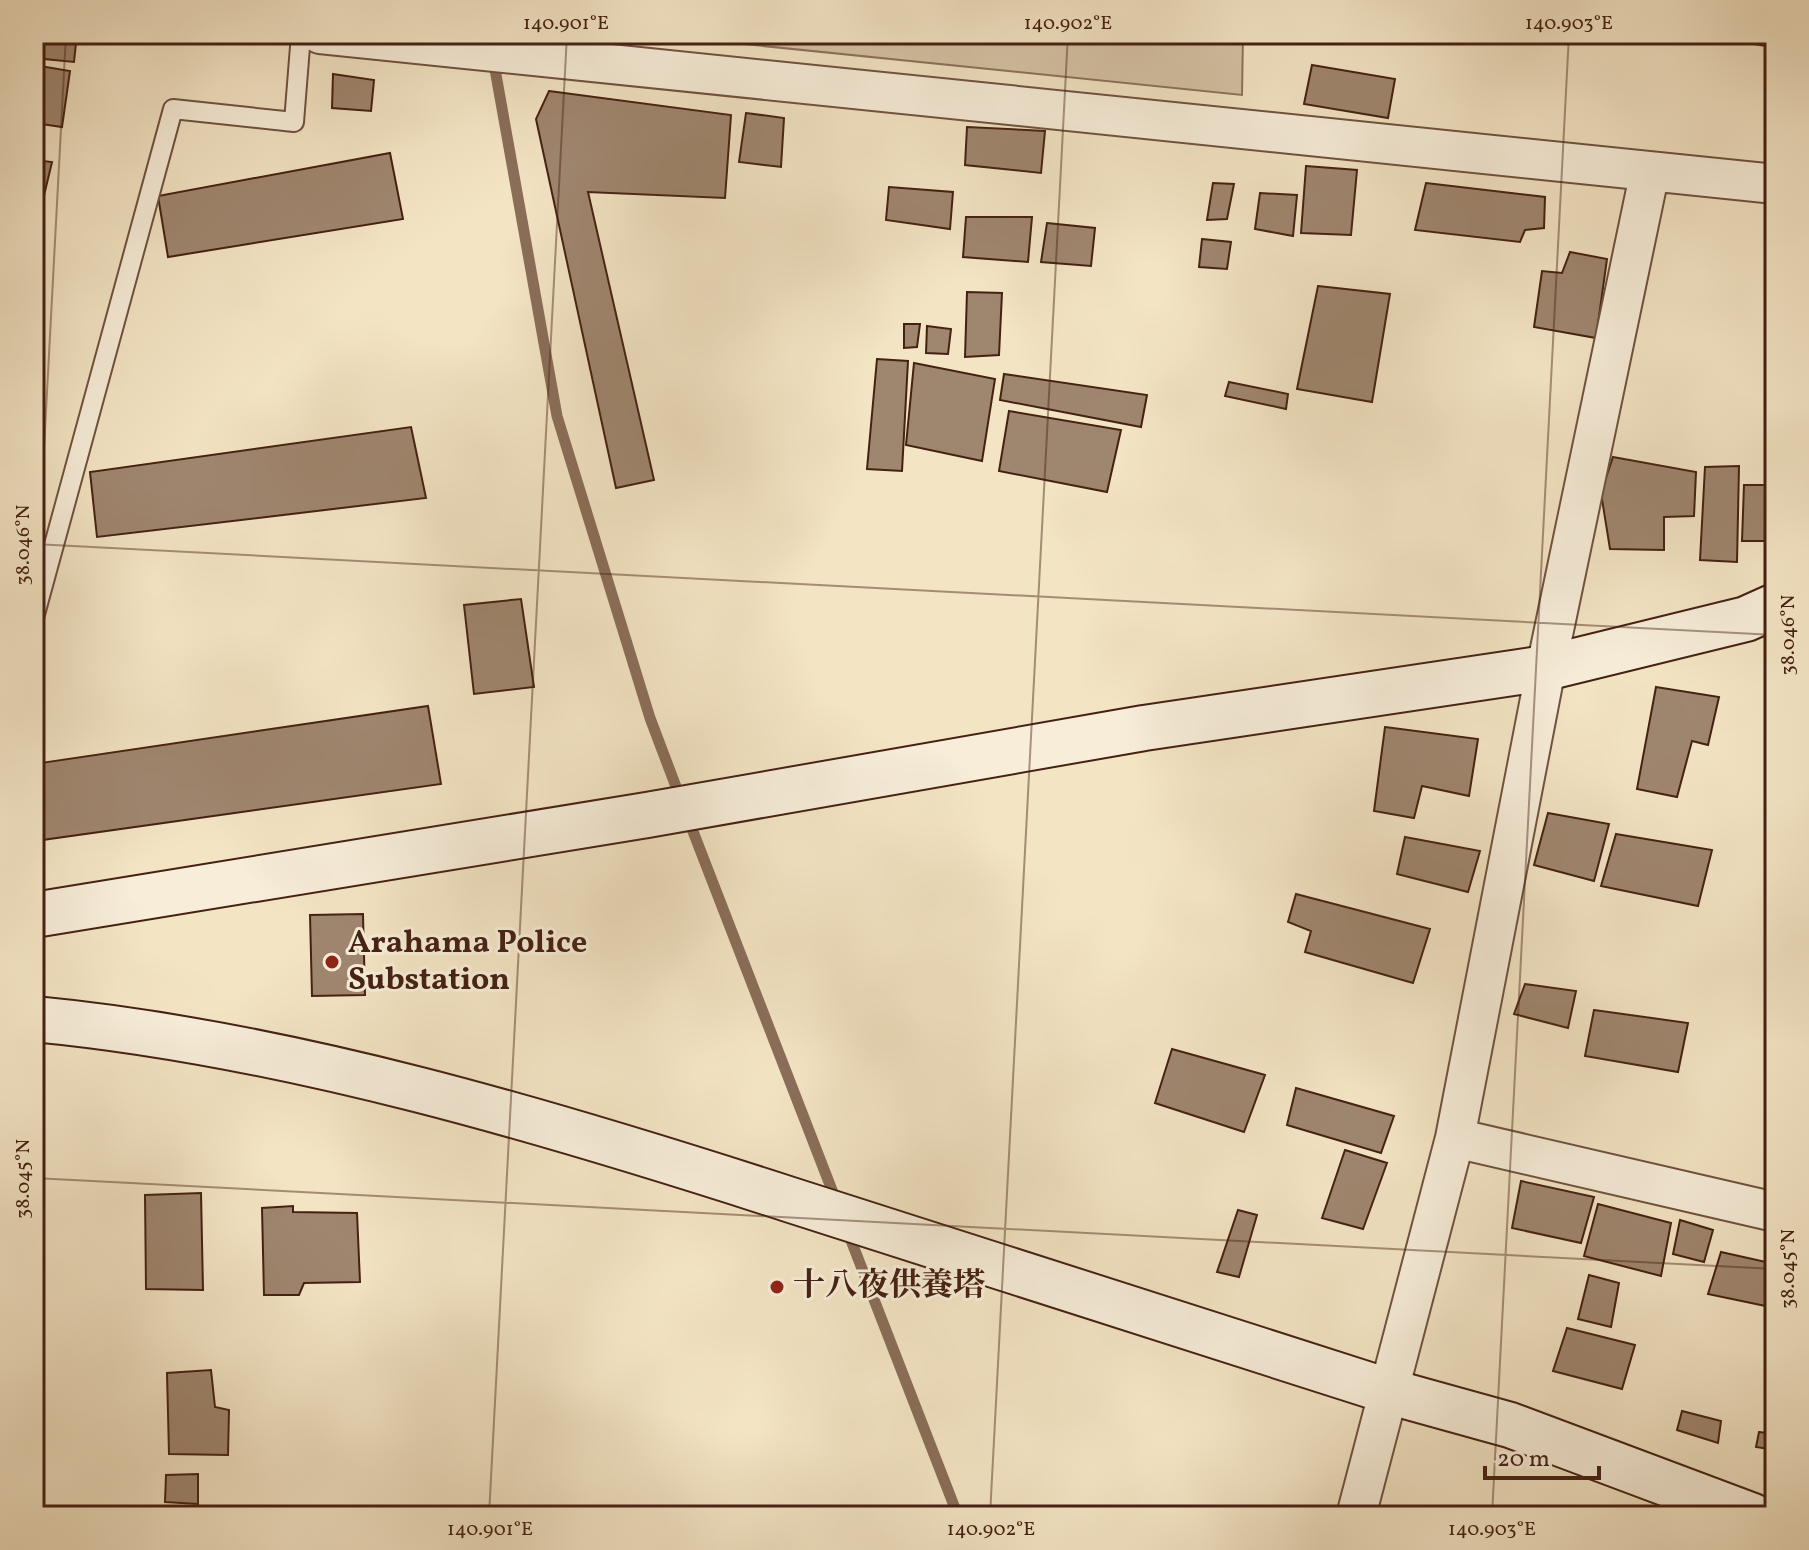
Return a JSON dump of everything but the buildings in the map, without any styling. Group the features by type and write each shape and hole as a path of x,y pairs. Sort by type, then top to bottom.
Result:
{"street":[{"path":"320,34 504,48 1775,184"},
{"path":"1356,1516 1391,1392 1455,1138 1546,668 1650,171"},
{"path":"34,915 713,804 1144,728 1546,668 1746,619 1775,606"},
{"path":"34,1019 87,1024 313,1065 607,1140 1391,1392 1510,1425 1753,1516"},
{"path":"1455,1138 1775,1212"}],"lane":[{"path":"34,618 173,109 294,122 301,34"}],"shaded area":[{"path":"646,34 1243,34 1242,95"}],"waterway":[{"path":"493,58 557,416 650,718 681,800"},
{"path":"687,816 837,1203"},
{"path":"847,1230 958,1516"}],"place":[{"name":"Arahama Police Substation","path":"332,962"},
{"name":"十八夜供養塔","path":"777,1287"}]}
